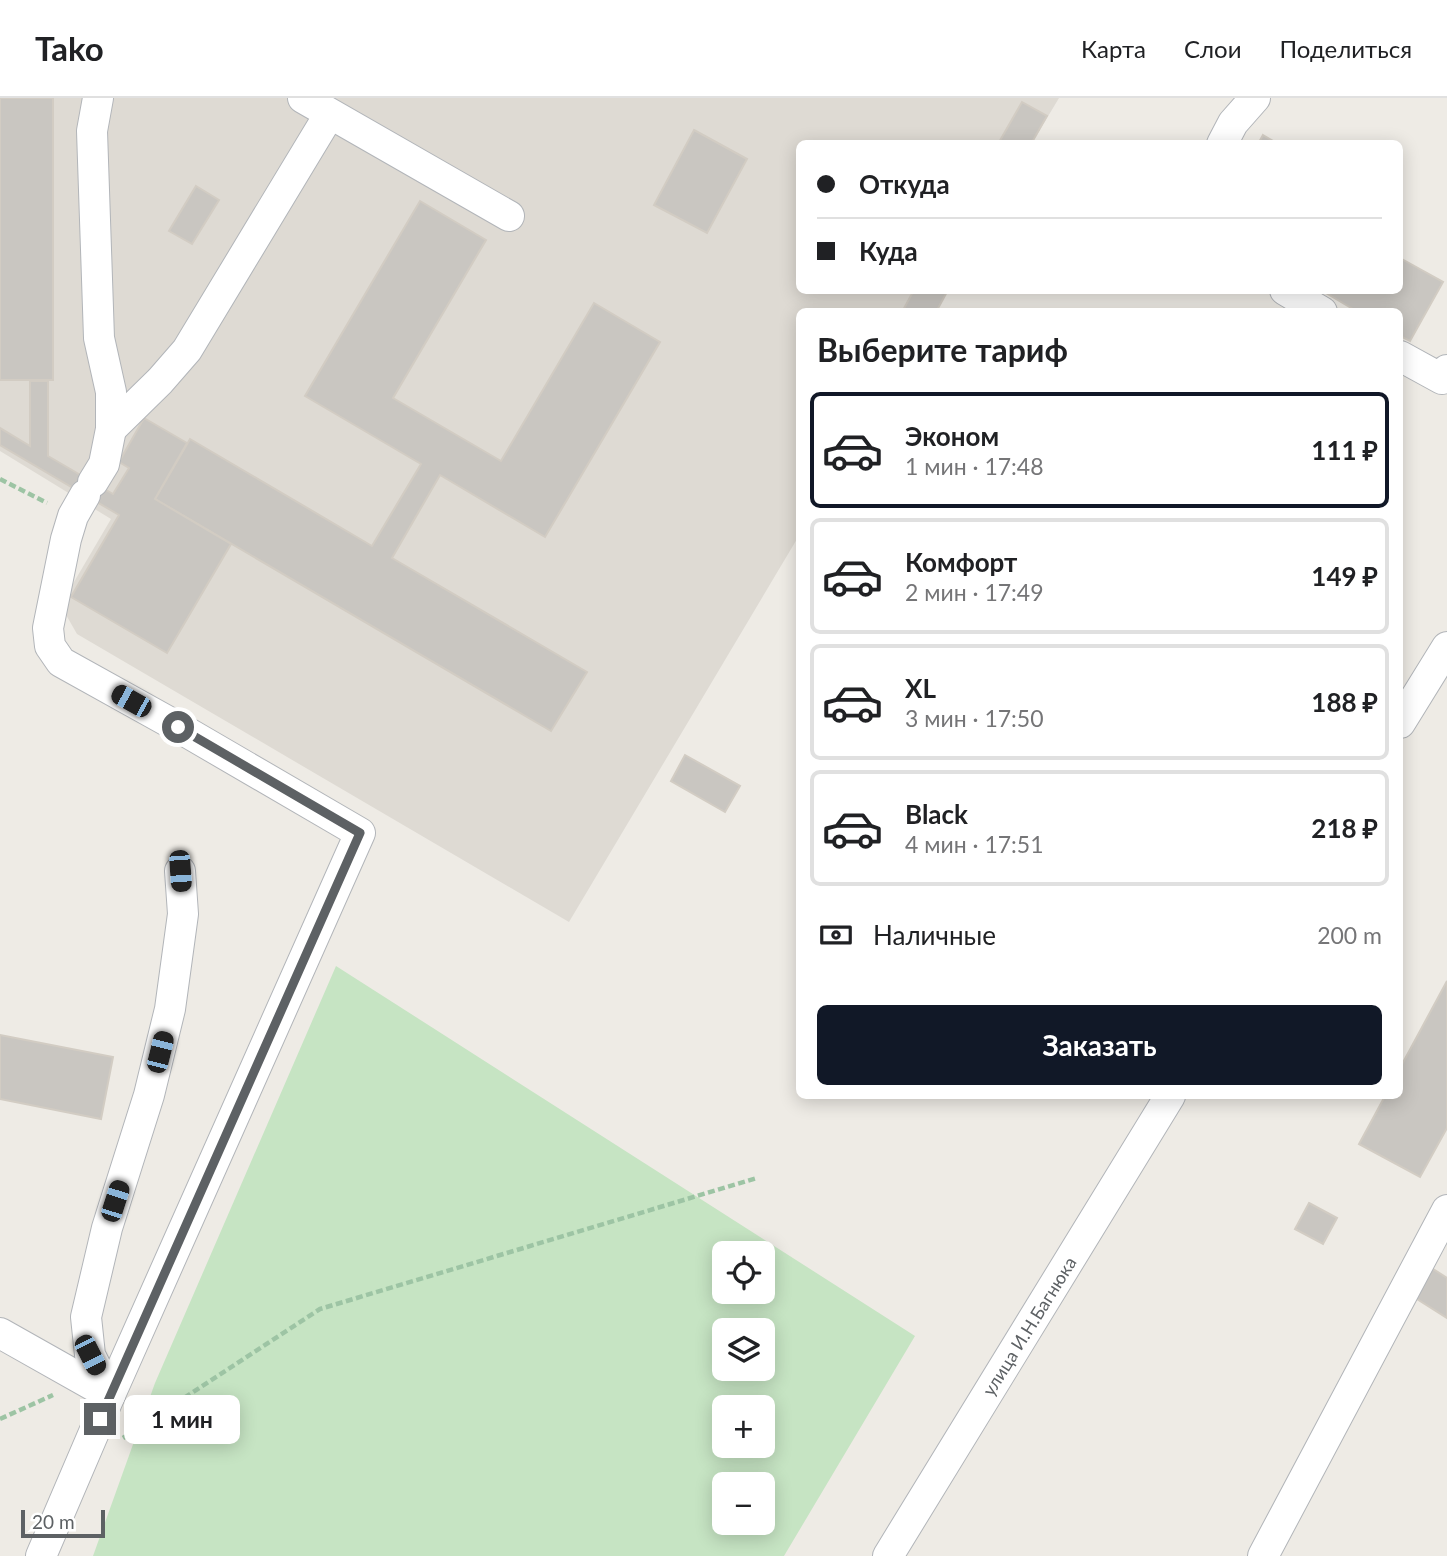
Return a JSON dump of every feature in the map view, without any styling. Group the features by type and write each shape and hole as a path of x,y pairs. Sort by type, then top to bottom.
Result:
{"street":[{"path":"41,1556 360,833 61,662 50,646 48,628 66,539 84,498 104,464 111,429 111,392 99,338 92,131 98,98"},
{"path":"303,98 509,216"},
{"path":"1224,140 1233,123 1255,98"},
{"path":"111,429 187,350 330,115"},
{"path":"1292,294 1315,308"},
{"path":"1403,358 1442,379 1447,370"},
{"path":"1403,718 1447,647"},
{"path":"110,1395 90,1355 86,1317 107,1228 149,1095 170,1009 183,914 180,871"},
{"name":"улица И.Н.Багнюка","path":"888,1556 1168,1099"},
{"path":"1263,1556 1447,1210"},
{"path":"0,1333 110,1395"}],"path":[{"path":"0,479 84,498"},
{"path":"81,1465 320,1309 757,1178"},
{"path":"0,1419 51,1394 64,1395"}],"shaded area":[{"path":"0,98 1059,98 1034,140 796,140 796,294 943,294 934,308 796,308 796,541 569,922 77,634 65,613 64,599 111,519 0,451"}],"green space":[{"path":"336,966 766,1241 712,1241 712,1304 775,1304 775,1247 915,1336 784,1556 93,1556 155,1383"}],"building":[{"path":"0,98 53,98 53,380 0,380"},
{"path":"1022,102 1047,116 1033,140 1000,140"},
{"path":"694,130 747,159 707,233 654,205"},
{"path":"196,186 219,200 192,244 169,231"},
{"path":"420,201 486,240 393,398 501,461 594,303 660,342 545,537 440,475 392,558 587,672 551,731 155,499 190,439 372,546 421,464 305,396"},
{"path":"1403,260 1443,282 1410,341 1403,338 1403,308 1351,308 1328,294 1403,294"},
{"path":"912,294 946,294 938,308 904,308"},
{"path":"30,381 48,381 48,456 113,494 129,468 119,462 144,418 187,443 155,499 231,544 167,653 71,597 119,515 0,445 0,428 30,446"},
{"path":"685,755 740,786 725,812 671,781"},
{"path":"1447,981 1447,1128 1420,1177 1359,1144 1383,1099 1403,1099 1403,1062"},
{"path":"0,1035 113,1057 101,1119 0,1099"},
{"path":"1309,1203 1337,1218 1323,1244 1295,1229"},
{"path":"1427,1265 1447,1278 1447,1318 1409,1294"}],"route":[{"path":"100,1419 360,833 178,727"}]}
